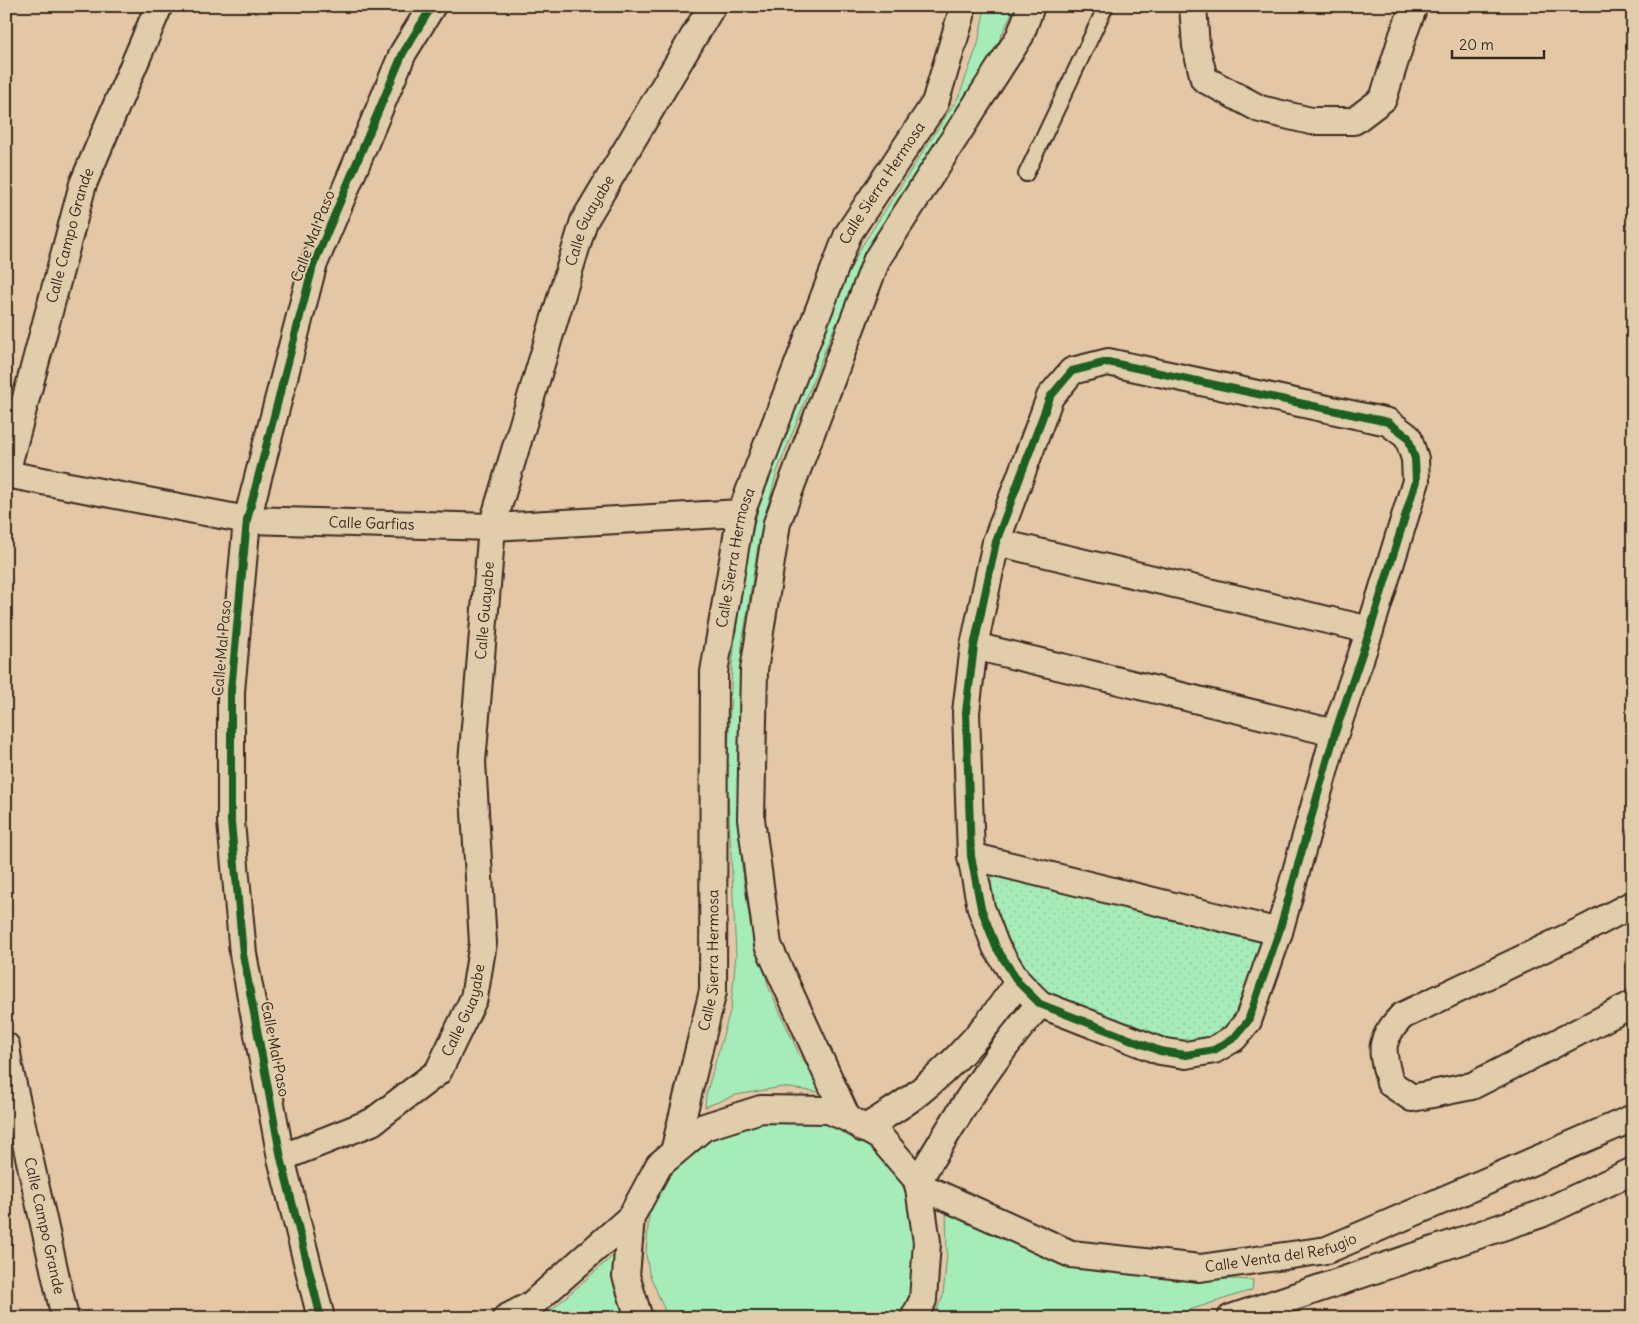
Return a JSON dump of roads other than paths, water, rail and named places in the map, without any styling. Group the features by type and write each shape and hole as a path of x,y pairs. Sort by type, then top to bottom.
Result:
{"street":[{"name":"Calle Campo Grande","path":"6,474 83,184 159,6"},
{"name":"Calle Mal Paso","path":"321,1318 281,1158 243,954 230,822 231,691 246,520 313,266 403,54 432,6"},
{"name":"Calle Guayabe","path":"281,1158 372,1122 438,1072 474,998 483,943 472,762 492,527 584,221 712,6"},
{"name":"Calle Sierra Hermosa","path":"674,1152 713,991 714,672 742,513 848,234 935,103 961,16 961,6"},
{"path":"855,1123 768,945 751,819 754,670 777,523 877,260 1020,36 1031,6"},
{"path":"1188,7 1204,79 1260,109 1311,122 1354,121 1383,99 1414,6"},
{"path":"1108,362 1388,422 1408,437 1415,459 1416,481 1370,630 1335,733 1278,932 1248,1021 1234,1038 1214,1050 1186,1055 1160,1051 1040,1004 1018,982 996,947 981,908 971,856 966,712 974,646 996,542 1050,397 1072,371 1108,362"},
{"name":"Calle Garfias","path":"6,474 246,520 492,527 742,513"},
{"path":"996,542 1370,630"},
{"path":"974,646 1335,733"},
{"path":"971,856 1278,932"},
{"path":"1633,904 1587,928 1402,1016 1387,1032 1383,1054 1390,1083 1412,1098 1472,1086 1633,1004"},
{"path":"855,1123 917,1094 946,1069 991,1021 1018,982"},
{"path":"918,1183 980,1079 1008,1040 1040,1004"},
{"name":"Calle Campo Grande","path":"6,1046 8,1067 66,1318"},
{"path":"506,1318 531,1305 631,1217 658,1165 704,1127 761,1109 828,1110 880,1137 918,1183 927,1242 923,1300 914,1318"},
{"name":"Calle Venta del Refugio","path":"918,1183 1071,1254 1200,1268 1328,1250 1633,1118"},
{"path":"1231,1318 1541,1214 1633,1171"},
{"path":"631,1217 626,1276 639,1318"}],"lane":[{"path":"1026,174 1106,6"}]}
